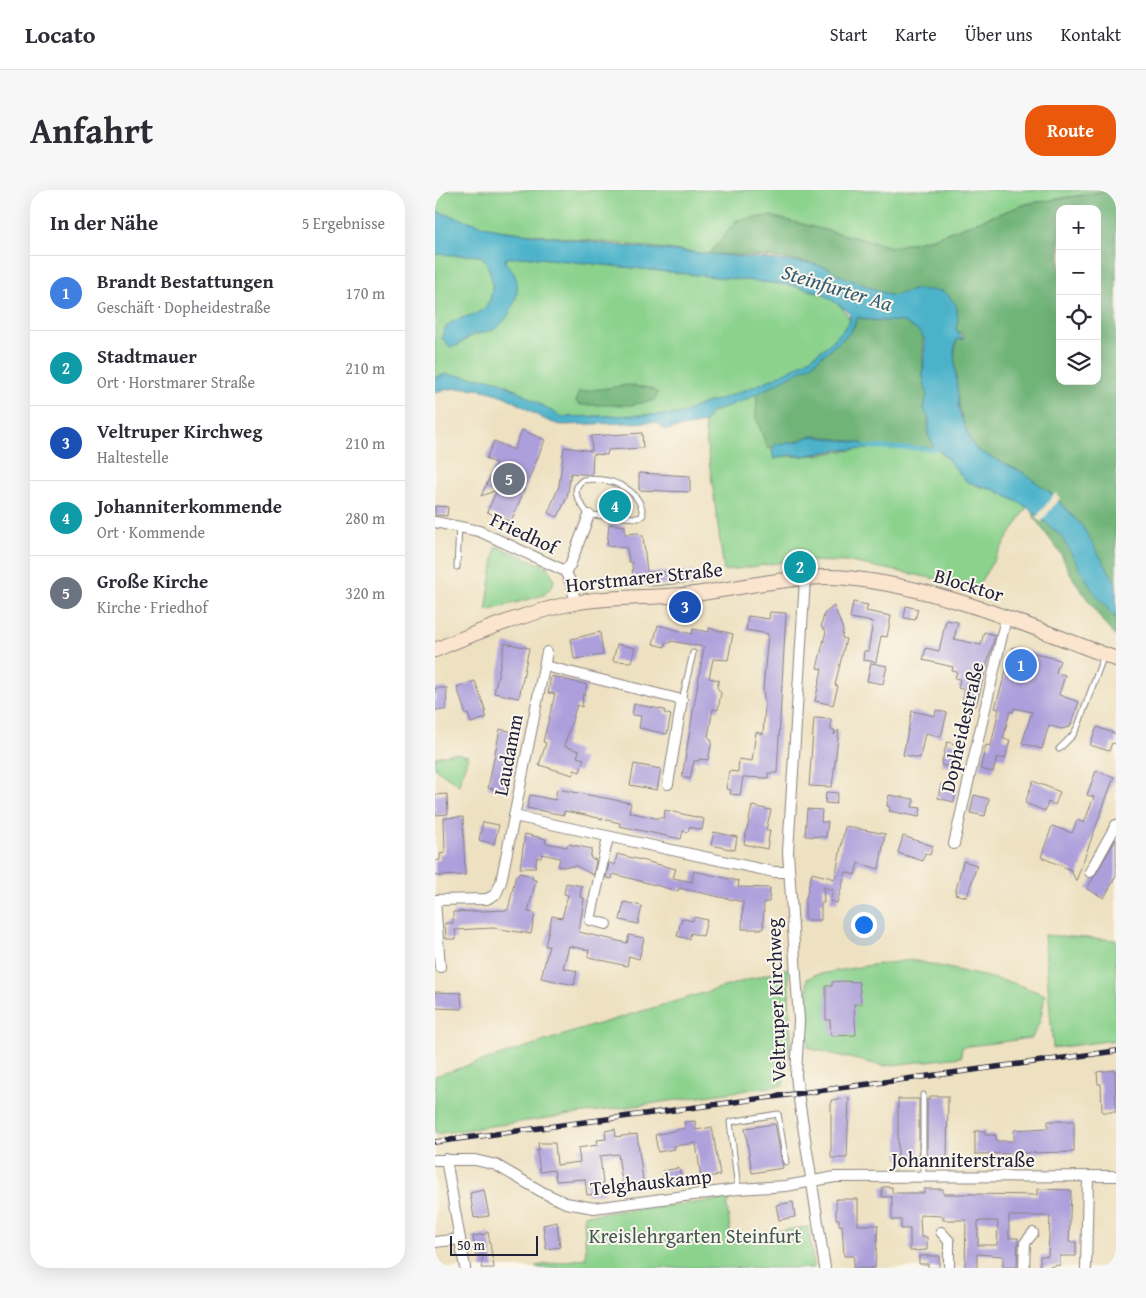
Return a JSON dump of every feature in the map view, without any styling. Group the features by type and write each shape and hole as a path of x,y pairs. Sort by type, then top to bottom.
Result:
{"main road":[{"name":"Blocktor","path":"805,579 855,578 952,599 1110,656"},
{"name":"Horstmarer Straße","path":"435,650 477,633 575,602 682,596 805,579"}],"street":[{"path":"565,571 571,565 589,515"},
{"name":"Friedhof","path":"435,522 487,534 565,571 572,585 575,602"},
{"name":"Veltruper Kirchweg","path":"805,579 788,872 799,1021 796,1075 810,1181 825,1268"},
{"name":"Dopheidestraße","path":"954,844 1006,618"},
{"name":"Laudamm","path":"547,652 514,816 773,872 788,872"},
{"path":"545,666 682,700 668,784"},
{"path":"439,966 435,900 487,899 496,894 501,882 514,816"},
{"path":"1091,872 1116,825"},
{"path":"606,924 590,920 609,837"},
{"path":"446,1159 465,1268"},
{"name":"Telghauskamp","path":"435,1160 475,1160 495,1165 544,1194 566,1203 594,1208 786,1186 810,1181"},
{"name":"Johanniterstraße","path":"810,1181 835,1177 1116,1176"},
{"path":"1086,1268 1088,1177"},
{"path":"941,1232 949,1241 949,1268"},
{"path":"1024,1268 1025,1242 1033,1233"},
{"path":"435,1242 460,1238"}],"lane":[{"path":"583,480 624,485 631,492 643,513 639,518 589,515 576,493 577,486 583,480"},
{"path":"457,567 459,526"},
{"path":"682,700 693,653"},
{"path":"1059,749 1073,735 1078,726 1110,656"},
{"path":"923,1095 923,1178"},
{"path":"738,1190 730,1122 778,1114 786,1162"}],"green space":[{"path":"435,190 1112,190 1026,204 933,238 892,247 770,216 738,220 709,254 498,230 435,211"},
{"path":"1116,190 1116,637 1106,626 1070,574 1061,554 1035,519 1022,472 977,449 965,429 958,397 955,363 957,339 963,339 963,336 956,329 956,311 948,295 917,289 892,296 811,263 775,258 709,254 737,220 770,216 892,247 933,238 1026,204"},
{"path":"435,254 481,256 491,275 491,297 484,309 473,315 453,321 444,331 442,339 457,346 473,335 492,330 512,307 515,295 514,274 505,262 506,258 530,257 791,285 833,300 845,312 850,321 825,348 794,368 743,391 699,405 684,414 562,417 507,385 441,375 435,378"},
{"path":"858,317 866,320 909,323 923,335 923,376 927,394 924,408 929,420 928,434 934,447 867,447 861,443 818,436 804,438 796,442 782,443 768,449 756,418 757,393 810,366 854,327"},
{"path":"628,385 650,388 658,393 655,400 631,405 581,405 576,402 578,392"},
{"path":"757,393 756,418 775,459 868,449 867,447 934,447 977,486 995,490 1027,507 977,587 851,562 790,561 724,571 704,423 710,413"},
{"path":"496,546 548,567 554,579 553,585 544,595 486,611"},
{"path":"454,753 468,756 459,785 435,768 435,757"},
{"path":"1044,935 1116,940 1116,1040 1053,1048"},
{"path":"912,960 1014,983 1045,995 1040,1021 1032,1038 962,1047 961,1057 883,1066 808,1048 807,979 815,975 864,966"},
{"path":"788,968 791,1036 783,1085 435,1134 435,1076 595,1025"},
{"name":"Kreislehrgarten Steinfurt","path":"730,1199 727,1206 731,1237 808,1227 814,1268 536,1268 536,1266 586,1258 584,1215"}],"water":[{"name":"Steinfurter Aa","path":"435,211 498,230 622,246 809,263 829,268 834,273 892,296 917,289 941,291 948,295 956,305 958,318 956,329 963,339 957,339 954,352 959,411 971,442 977,450 1022,472 1052,494 1082,526 1116,583 1116,619 1092,589 1061,536 1029,508 995,490 967,482 943,454 935,449 928,434 929,420 924,408 927,394 923,376 925,341 921,333 904,322 870,320 858,317 850,333 810,366 749,398 710,413 704,423 666,430 655,422 562,425 544,419 508,398 488,391 455,388 435,393 435,378 446,374 497,380 562,417 684,414 699,405 743,391 794,368 825,348 850,321 849,312 821,293 791,285 530,257 506,258 505,262 514,274 517,282 516,296 508,316 493,330 471,336 450,347 442,338 444,331 452,322 476,313 487,305 492,291 492,283 491,275 481,256 435,254"},
{"path":"811,436 861,443 869,449 837,450 803,456 790,455 774,459 772,451 775,444 796,442"}],"pier":[{"path":"1055,493 1060,498 1041,522 1036,518"}],"building":[{"path":"522,430 545,440 511,522 487,512 497,490 481,496 496,463 486,459 494,441 514,450"},
{"path":"642,433 643,448 608,450 607,455 593,454 592,475 571,473 567,497 558,517 548,513 559,486 564,447 592,451 591,436"},
{"path":"639,473 690,476 690,492 639,490"},
{"path":"435,506 448,507 447,516 435,515"},
{"path":"609,524 625,526 625,534 638,533 643,536 647,572 694,572 695,582 653,586 633,585 632,562 629,562 627,548 607,546"},
{"path":"853,602 868,605 866,611 891,616 887,637 881,636 876,662 863,660 864,651 868,651 873,622 850,618"},
{"path":"834,606 843,630 842,638 846,639 835,685 838,686 833,705 815,701 822,669 817,668 826,631 821,627 824,614"},
{"path":"906,606 918,609 915,620 904,618"},
{"path":"770,612 786,613 777,773 768,773 768,778 743,777 740,795 730,794 731,790 726,789 729,771 738,772 739,759 752,761 756,732 763,734 765,706 763,689 768,634 746,630 748,616 769,619"},
{"path":"946,620 958,622 954,639 981,645 984,632 995,635 976,706 962,703 965,690 958,688 960,679 955,678 957,672 952,671 953,667 923,660 926,648 939,651"},
{"path":"658,625 692,634 693,629 709,632 709,628 733,634 728,660 713,659 709,678 719,680 717,687 721,693 718,710 713,709 708,736 712,741 708,760 699,759 699,761 694,761 690,779 682,777 704,647 671,641 670,643 666,642 665,647 653,644"},
{"path":"600,632 603,655 574,659 571,639"},
{"path":"505,643 529,648 519,698 494,693"},
{"path":"617,644 635,648 631,662 613,661"},
{"path":"1013,647 1060,660 1056,673 1065,675 1059,695 1079,702 1070,727 1061,729 1049,725 1042,749 1022,743 1032,712 1014,708 1013,712 1010,711 1003,739 1010,740 1005,759 997,757 993,772 980,769 986,745 991,746 999,709 995,708"},
{"path":"871,663 887,666 883,684 867,681"},
{"path":"551,676 587,685 585,695 583,694 582,707 577,705 564,746 579,751 577,757 584,759 580,772 574,770 573,775 539,765 546,743 543,742 555,694 548,693"},
{"path":"475,681 485,709 486,718 471,723 468,714 466,715 457,687"},
{"path":"435,688 447,688 446,710 435,710"},
{"path":"634,704 665,710 664,713 671,715 667,734 639,728 641,716 632,715"},
{"path":"936,710 947,713 941,737 925,733 920,758 903,755 912,711 935,716"},
{"path":"814,718 831,719 831,730 835,730 834,735 839,730 832,787 809,786"},
{"path":"1097,727 1116,734 1116,744 1112,743 1109,751 1090,745"},
{"path":"500,729 517,733 504,791 488,788"},
{"path":"947,742 963,746 959,760 952,759 949,767 941,765"},
{"path":"634,764 661,769 657,790 630,785"},
{"path":"1096,771 1114,777 1076,881 1071,870 1041,857 1052,826 1072,833 1077,820 1084,823 1094,797 1087,795"},
{"path":"1033,781 1060,792 1055,805 1048,802 1045,811 1025,803"},
{"path":"941,784 957,788 954,802 938,798"},
{"path":"557,789 631,803 629,812 655,818 664,818 665,810 704,819 702,830 689,827 688,832 683,831 681,839 619,826 620,823 581,814 564,811 564,815 527,808 530,795 555,800"},
{"path":"826,792 838,793 836,804 825,803"},
{"path":"447,794 448,814 435,815 435,795"},
{"path":"889,795 914,799 912,807 921,808 919,817 889,811 890,807 887,806"},
{"path":"974,795 989,799 985,816 970,813"},
{"path":"752,806 771,810 766,830 770,830 767,849 744,844"},
{"path":"807,809 822,810 821,822 828,822 826,837 805,836"},
{"path":"463,817 465,875 435,876 435,861 440,860 440,854 445,853 444,818"},
{"path":"483,822 499,825 494,844 479,840"},
{"path":"845,826 885,834 879,869 858,863 855,875 846,872 837,903 830,901 833,890 823,887 824,903 821,903 821,920 805,920 805,902 812,873 835,879"},
{"path":"714,832 737,837 735,850 711,845"},
{"path":"525,834 546,839 545,843 567,847 568,844 592,849 590,858 596,860 593,875 576,866 558,867 560,858 542,854 541,858 537,857 535,868 520,868"},
{"path":"903,836 933,846 930,855 925,853 923,861 898,853"},
{"path":"1116,839 1116,876 1104,898 1087,889"},
{"path":"617,854 676,869 673,878 692,882 694,871 739,881 738,887 770,888 769,902 764,902 763,929 742,929 743,902 679,888 678,891 613,874 612,879 606,878 609,863 615,865"},
{"path":"963,861 977,865 967,897 955,894"},
{"path":"519,873 533,876 532,879 536,880 528,912 535,913 531,934 494,928 455,930 456,939 446,939 445,923 453,923 453,912 508,910 516,875 518,876"},
{"path":"566,883 582,886 580,897 584,898 579,932 627,943 629,935 644,938 639,959 629,956 627,966 588,957 589,950 569,946 563,968 577,971 574,985 541,978 549,946 545,946 552,916 562,918 568,895 564,894"},
{"path":"624,902 642,906 638,924 620,920"},
{"path":"694,917 707,920 703,936 691,933 689,939 677,936 682,918 693,921"},
{"path":"832,982 859,982 861,1004 854,1004 856,1035 831,1036 830,1020 826,1020 826,986 832,986"},
{"path":"435,992 461,993 462,1009 435,1008"},
{"path":"1115,1070 1116,1112 1102,1112 1101,1084 1098,1084 1097,1072"},
{"path":"930,1096 948,1096 947,1159 927,1159 927,1099 930,1099"},
{"path":"849,1098 847,1158 831,1158 831,1100"},
{"path":"898,1099 919,1099 919,1159 898,1159"},
{"path":"695,1121 696,1130 712,1127 720,1175 701,1178 696,1143 674,1146 675,1149 658,1152 655,1135 685,1128 684,1122"},
{"path":"1048,1121 1074,1121 1074,1152 975,1154 975,1131 985,1131 985,1135 996,1135 996,1141 1014,1141 1014,1130 1048,1128"},
{"path":"775,1124 783,1168 752,1173 745,1128"},
{"path":"615,1129 616,1137 637,1134 643,1181 640,1181 641,1187 623,1189 618,1154 600,1156 604,1193 587,1195 585,1179 556,1181 554,1170 540,1172 538,1143 555,1143 557,1165 580,1162 578,1148 598,1145 597,1140 606,1139 605,1131"},
{"path":"679,1168 682,1184 664,1186 662,1171"},
{"path":"882,1187 892,1187 892,1193 924,1193 924,1189 943,1189 943,1194 1037,1195 1037,1189 1071,1190 1069,1242 1076,1242 1076,1256 1060,1256 1060,1265 1040,1268 1040,1256 1048,1256 1050,1216 1009,1216 1009,1238 1018,1238 1017,1267 1003,1267 1003,1256 977,1254 977,1268 965,1268 966,1220 943,1220 943,1216 920,1215 921,1237 927,1237 927,1250 910,1251 910,1229 901,1229 901,1220 892,1220 892,1197 882,1197","holes":["978,1221 998,1221 997,1245 978,1245"]},
{"path":"484,1190 489,1216 474,1218 470,1193"},
{"path":"836,1199 858,1199 858,1225 878,1225 875,1268 853,1268 854,1256 844,1256 842,1225 839,1225 839,1219 836,1219"},
{"path":"793,1202 795,1217 779,1220 776,1205"},
{"path":"557,1222 560,1247 546,1249 543,1225"},
{"path":"488,1232 494,1268 481,1268 483,1255 476,1256 473,1236 486,1234"},
{"path":"919,1256 939,1256 939,1268 928,1268 928,1264 919,1264"}],"waterway":[{"path":"864,447 939,449"}],"railway":[{"path":"435,1142 1116,1051"}],"place":[{"name":"Große Kirche","path":"509,479"},
{"name":"Johanniterkommende","path":"615,506"},
{"name":"Stadtmauer","path":"800,567"},
{"name":"Veltruper Kirchweg","path":"685,607"},
{"name":"Brandt Bestattungen","path":"1021,665"}]}
